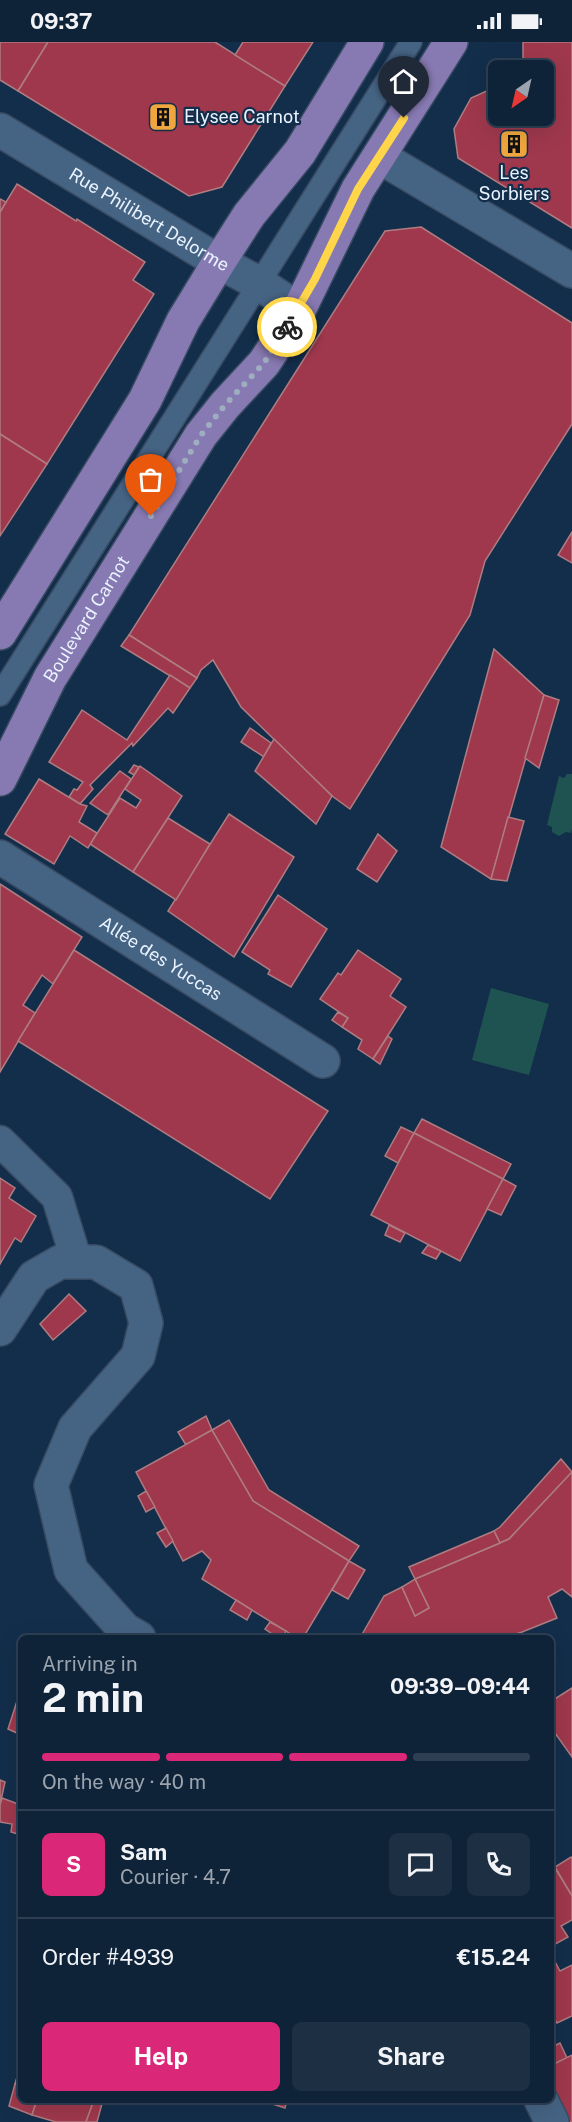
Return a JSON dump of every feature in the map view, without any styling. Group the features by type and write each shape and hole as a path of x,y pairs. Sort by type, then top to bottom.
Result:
{"main road":[{"path":"0,633 145,400 183,321 219,262 249,215 300,152 367,42"},
{"name":"Boulevard Carnot","path":"0,779 50,678 201,435 264,363 299,310 358,189 451,42"}],"street":[{"name":"Rue Philibert Delorme","path":"0,130 219,262 260,284 299,310"},
{"path":"380,157 572,271"},
{"name":"Allée des Yuccas","path":"0,857 323,1061"},
{"path":"0,1141 57,1197 77,1262"},
{"path":"0,1329 34,1277 60,1262 96,1262 136,1286 146,1323 138,1356 75,1428 51,1485 71,1570 125,1630 134,1635"},
{"path":"542,2103 552,2122"}],"lane":[{"path":"0,695 411,42"}],"shaded area":[{"path":"567,774 572,774 572,829 571,833 566,832 559,836 552,832 552,827 547,825 559,776 564,778"},
{"path":"491,988 549,1004 529,1075 472,1060"}],"building":[{"path":"0,42 48,42 18,91 0,80"},
{"name":"Elysee Carnot","path":"48,42 215,42 285,86 222,187 189,196 18,91"},
{"path":"243,42 313,42 285,86 235,55"},
{"name":"Les Sorbiers","path":"523,42 572,42 572,228 458,158 454,129 471,98 488,90 488,126 554,126 554,60 523,58"},
{"path":"17,184 145,262 133,280 154,294 47,464 0,434 0,212"},
{"path":"0,199 6,202 0,212"},
{"path":"421,227 572,323 572,424 485,561 470,615 350,809 332,796 241,707 213,660 201,670 197,678 129,635 385,231"},
{"path":"0,434 47,464 0,536"},
{"path":"572,532 572,563 558,555"},
{"path":"129,635 197,678 190,688 121,646"},
{"path":"494,649 544,695 491,879 441,847"},
{"path":"170,675 190,688 173,713 168,708 133,746 132,743 90,785 93,789 80,804 69,797 74,789 77,790 83,782 49,762 82,710 127,740"},
{"path":"544,695 559,700 539,768 525,758"},
{"path":"250,728 271,743 264,757 241,742"},
{"path":"274,739 332,796 316,824 255,771"},
{"path":"134,765 139,767 134,775 129,772"},
{"path":"140,766 182,796 133,872 90,844 120,798 136,808 141,800 125,789"},
{"path":"120,771 131,779 108,815 90,803"},
{"path":"39,779 87,806 79,822 97,833 88,848 70,836 54,864 5,834"},
{"path":"229,814 294,857 234,957 168,911"},
{"path":"508,817 524,821 507,881 491,879"},
{"path":"168,818 210,844 176,900 133,872"},
{"path":"378,834 397,851 377,882 357,869"},
{"path":"0,884 82,937 53,984 42,975 23,1005 35,1013 0,1072"},
{"path":"278,895 327,929 291,987 268,974 270,970 242,952"},
{"path":"74,950 328,1111 270,1199 18,1041"},
{"path":"358,950 401,979 390,996 406,1007 373,1059 358,1049 362,1040 342,1027 348,1018 320,999 338,973 341,975"},
{"path":"338,1012 348,1018 342,1027 332,1020"},
{"path":"388,1036 392,1039 380,1064 373,1059"},
{"path":"422,1119 511,1164 503,1179 414,1133"},
{"path":"401,1127 414,1133 398,1163 385,1156"},
{"path":"414,1133 503,1179 460,1261 371,1215"},
{"path":"0,1178 15,1188 9,1198 36,1216 21,1242 15,1238 0,1264"},
{"path":"503,1179 516,1186 501,1215 487,1209"},
{"path":"389,1225 405,1233 400,1242 385,1235"},
{"path":"428,1245 441,1251 436,1259 422,1253"},
{"path":"69,1294 86,1311 53,1340 40,1324"},
{"path":"206,1416 212,1430 186,1445 178,1432"},
{"path":"229,1420 269,1490 359,1546 349,1561 253,1501 212,1430"},
{"path":"212,1430 253,1501 349,1561 305,1635 292,1635 202,1579 211,1560 202,1551 183,1561 136,1472"},
{"path":"561,1459 572,1472 509,1539 500,1543 494,1531"},
{"path":"572,1472 572,1597 562,1589 548,1597 557,1618 514,1635 362,1635 384,1596 402,1587 415,1616 429,1608 415,1579 509,1539"},
{"path":"146,1491 155,1507 146,1512 138,1496"},
{"path":"166,1528 173,1541 166,1547 157,1533"},
{"path":"494,1531 500,1543 415,1579 409,1567"},
{"path":"349,1561 365,1570 348,1599 332,1590"},
{"path":"415,1579 429,1608 415,1616 402,1587"},
{"path":"236,1600 252,1610 247,1620 230,1610"},
{"path":"270,1622 286,1631 284,1635 274,1635 265,1629"},
{"path":"572,1688 572,1757 554,1732 554,1699"},
{"path":"18,1698 18,1734 8,1729"},
{"path":"0,1780 5,1782 0,1805"},
{"path":"2,1798 18,1804 18,1834 11,1832 12,1824 0,1822"},
{"path":"571,1857 572,1859 572,1896 555,1867"},
{"path":"554,1866 572,1896 572,1920 561,1926 568,1937 554,1945"},
{"path":"554,1960 560,1971 572,1965 572,2016 557,2023 554,2018"},
{"path":"560,2043 567,2058 554,2064 554,2046"},
{"path":"572,2055 572,2122 568,2122 554,2093 554,2064"},
{"path":"15,2084 18,2085 18,2103 36,2103 32,2115 9,2106"},
{"path":"36,2103 93,2103 86,2122 56,2122 32,2115"},
{"path":"93,2103 102,2103 97,2122 86,2122"},
{"path":"269,2103 286,2103 285,2108"}],"way so far":[{"path":"151,516 201,435 264,363 287,327"}],"place":[{"name":"Elysee Carnot","path":"163,117"},
{"name":"Les Sorbiers","path":"514,144"}],"route":[{"path":"287,327 315,279 358,189 404,118"}]}
